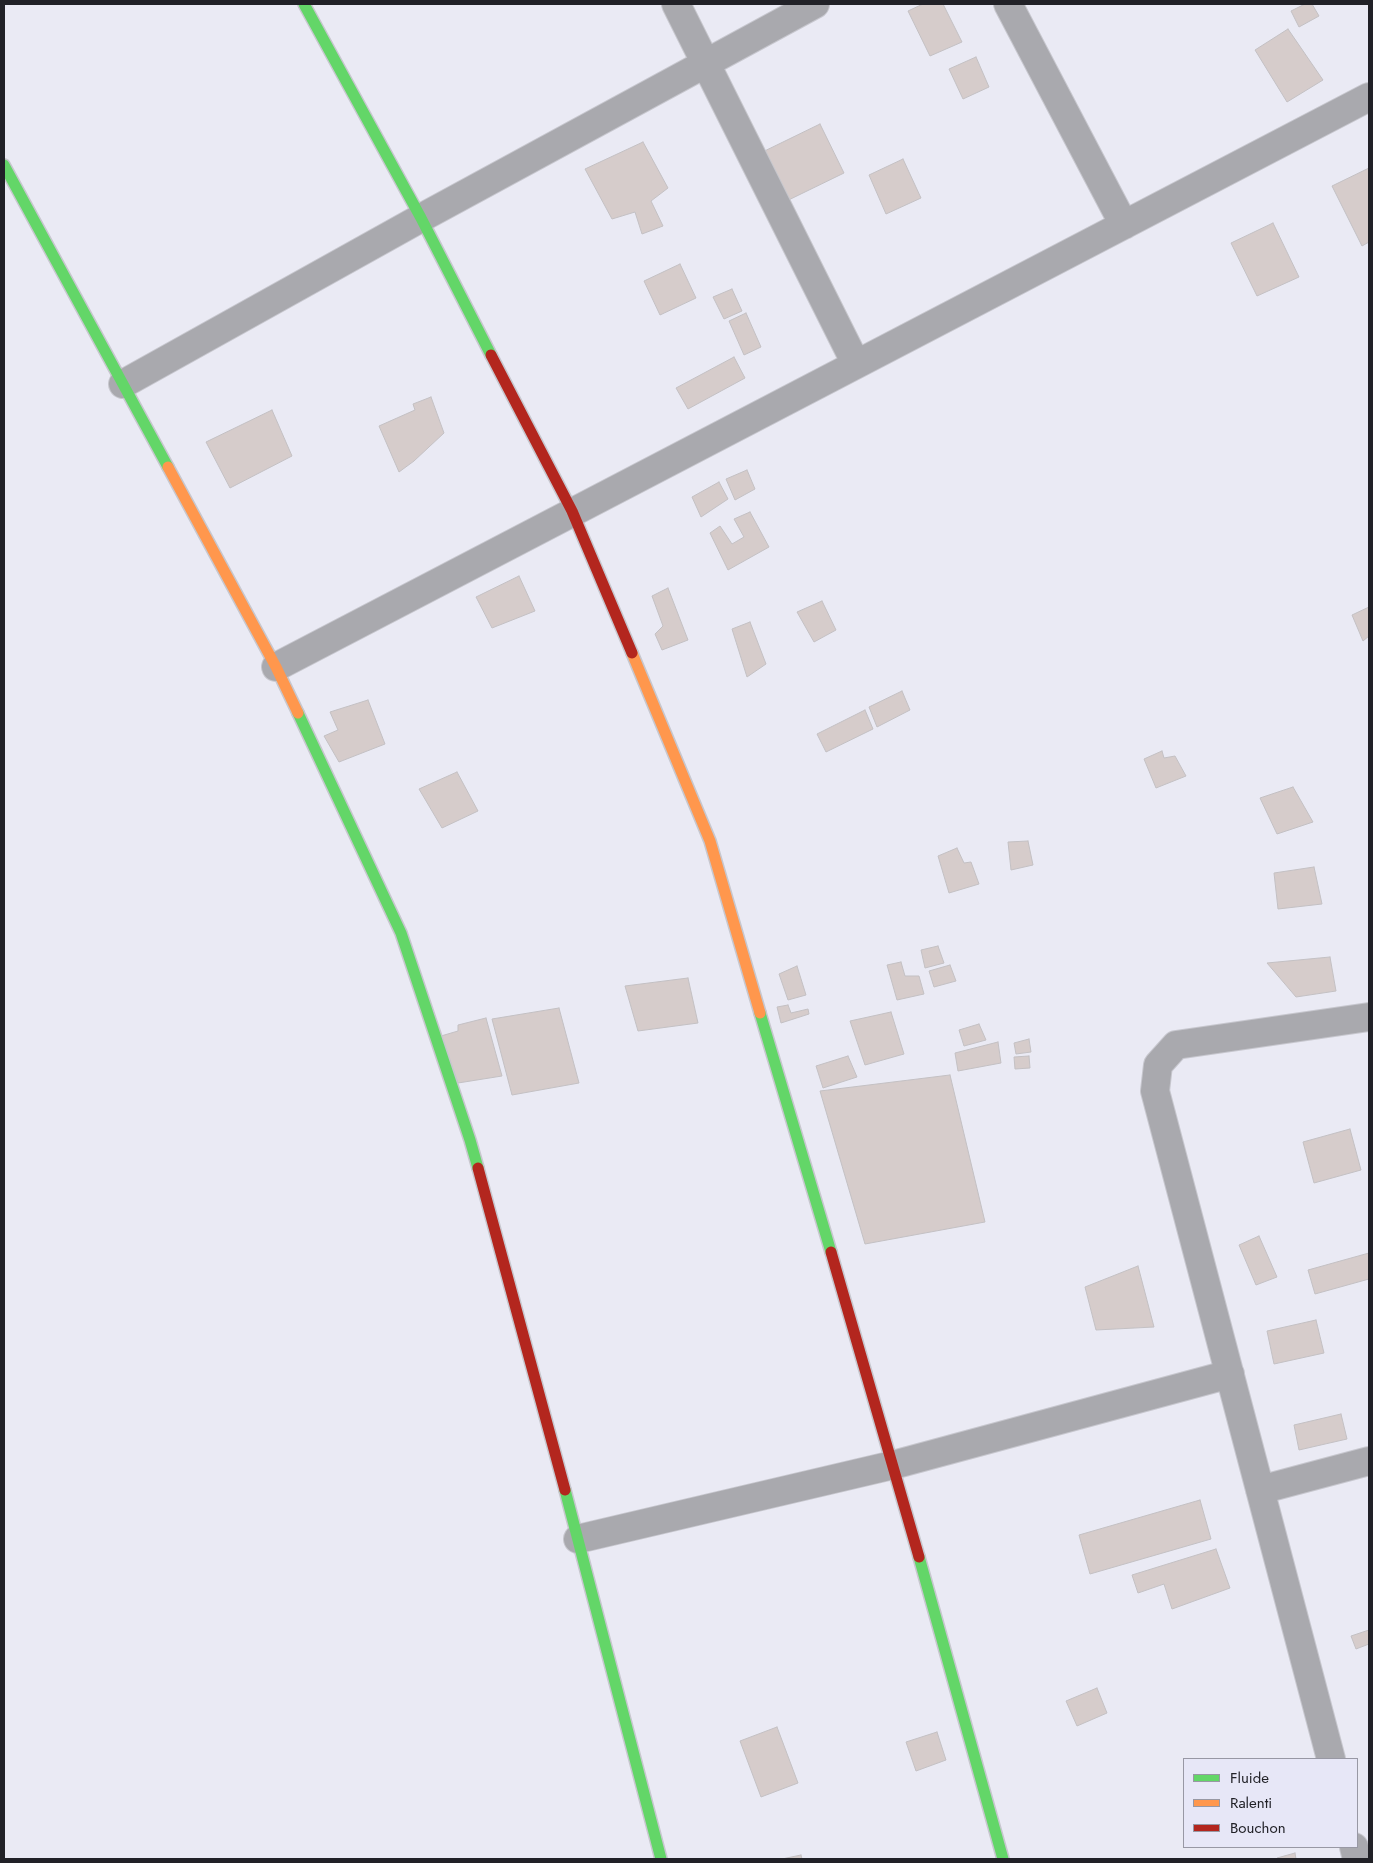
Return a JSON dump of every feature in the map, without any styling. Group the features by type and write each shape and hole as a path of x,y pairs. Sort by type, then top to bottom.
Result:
{"street":[{"path":"304,4 421,218 572,511 710,841 893,1465 1003,1859"},
{"path":"676,4 856,364"},
{"path":"123,384 421,218 815,4"},
{"path":"1008,4 1124,225"},
{"path":"276,667 1369,97"},
{"path":"4,165 276,667 401,933 470,1140 578,1539 661,1859"},
{"path":"1331,1758 1155,1091 1158,1065 1176,1045 1369,1017"},
{"path":"578,1539 893,1465 1230,1374"},
{"path":"1260,1490 1369,1460"}],"building":[{"path":"923,4 943,4 962,42 930,56 908,11"},
{"path":"1305,4 1312,4 1319,16 1299,27 1291,11"},
{"path":"1288,29 1323,80 1287,102 1255,50"},
{"path":"976,57 989,87 963,99 949,69"},
{"path":"820,124 844,173 768,210 744,161"},
{"path":"643,142 668,188 651,201 663,226 642,234 635,212 612,219 585,169"},
{"path":"903,159 921,198 886,214 869,175"},
{"path":"1369,168 1369,242 1362,246 1332,186"},
{"path":"1273,223 1299,277 1257,296 1231,243"},
{"path":"680,264 696,298 660,315 644,281"},
{"path":"732,289 742,311 724,319 713,297"},
{"path":"746,313 761,347 744,355 729,321"},
{"path":"734,357 745,378 688,409 676,388"},
{"path":"431,397 444,433 414,461 399,472 379,426 415,410 413,404"},
{"path":"272,410 292,456 230,488 206,442"},
{"path":"747,470 755,489 735,500 726,479"},
{"path":"719,482 728,499 701,517 692,497"},
{"path":"750,512 769,547 728,570 710,533 720,526 732,544 744,537 734,519"},
{"path":"519,576 535,611 492,628 476,597"},
{"path":"668,588 688,640 662,650 655,634 663,626 652,596"},
{"path":"822,601 836,630 814,642 797,612"},
{"path":"1369,607 1369,636 1363,641 1352,615"},
{"path":"750,622 766,664 747,677 732,629"},
{"path":"902,691 910,710 877,727 869,707"},
{"path":"368,700 385,744 339,762 324,736 338,730 330,712"},
{"path":"865,710 873,729 826,752 817,734"},
{"path":"1162,751 1164,758 1175,756 1186,776 1156,788 1144,759"},
{"path":"457,772 478,811 442,828 419,789"},
{"path":"1293,787 1313,822 1277,834 1260,798"},
{"path":"1028,841 1033,865 1011,870 1008,842"},
{"path":"957,848 964,863 971,862 979,884 949,893 938,856"},
{"path":"1314,867 1322,904 1278,909 1274,873"},
{"path":"938,946 944,963 925,968 921,950"},
{"path":"1330,957 1336,991 1296,997 1267,963"},
{"path":"901,962 905,976 919,976 924,994 897,1000 887,965"},
{"path":"950,965 956,981 934,987 929,971"},
{"path":"797,966 806,995 788,1000 779,974"},
{"path":"688,978 698,1023 638,1031 625,986"},
{"path":"788,1005 791,1013 808,1009 809,1014 781,1023 777,1007"},
{"path":"559,1008 579,1083 512,1095 492,1019"},
{"path":"891,1012 904,1054 865,1065 850,1021"},
{"path":"486,1018 502,1076 458,1083 441,1036 458,1031 458,1025"},
{"path":"979,1024 986,1040 964,1046 959,1030"},
{"path":"1029,1039 1031,1052 1016,1054 1014,1043"},
{"path":"998,1042 1001,1063 958,1071 955,1053"},
{"path":"848,1056 857,1077 823,1088 816,1066"},
{"path":"1029,1056 1030,1068 1015,1069 1014,1057"},
{"path":"950,1075 985,1222 865,1244 820,1091"},
{"path":"1350,1129 1361,1170 1314,1183 1303,1142"},
{"path":"1259,1236 1277,1277 1256,1285 1239,1245"},
{"path":"1369,1253 1369,1279 1315,1294 1308,1270"},
{"path":"1138,1266 1154,1327 1096,1330 1085,1287"},
{"path":"1316,1320 1324,1353 1274,1364 1267,1331"},
{"path":"1341,1414 1347,1439 1299,1450 1294,1425"},
{"path":"1200,1500 1211,1539 1090,1574 1079,1535"},
{"path":"1216,1549 1230,1588 1172,1609 1164,1584 1138,1593 1132,1575"},
{"path":"1369,1630 1369,1644 1356,1649 1351,1636"},
{"path":"1097,1688 1107,1713 1077,1726 1066,1701"},
{"path":"777,1727 798,1783 761,1797 740,1741"},
{"path":"937,1732 946,1760 916,1771 906,1742"},
{"path":"1295,1853 1296,1859 1277,1859 1277,1858"},
{"path":"801,1855 802,1859 782,1859"}],"traffic: fast":[{"path":"304,4 421,218 491,355"},
{"path":"4,165 168,467"},
{"path":"298,713 401,933 478,1168"},
{"path":"760,1013 831,1252"},
{"path":"565,1490 661,1859"},
{"path":"919,1557 1003,1859"}],"traffic: slow":[{"path":"168,467 276,667 298,713"},
{"path":"632,653 710,841 760,1013"}],"traffic: jam":[{"path":"491,355 572,511 632,653"},
{"path":"478,1168 565,1490"},
{"path":"831,1252 919,1557"}]}
